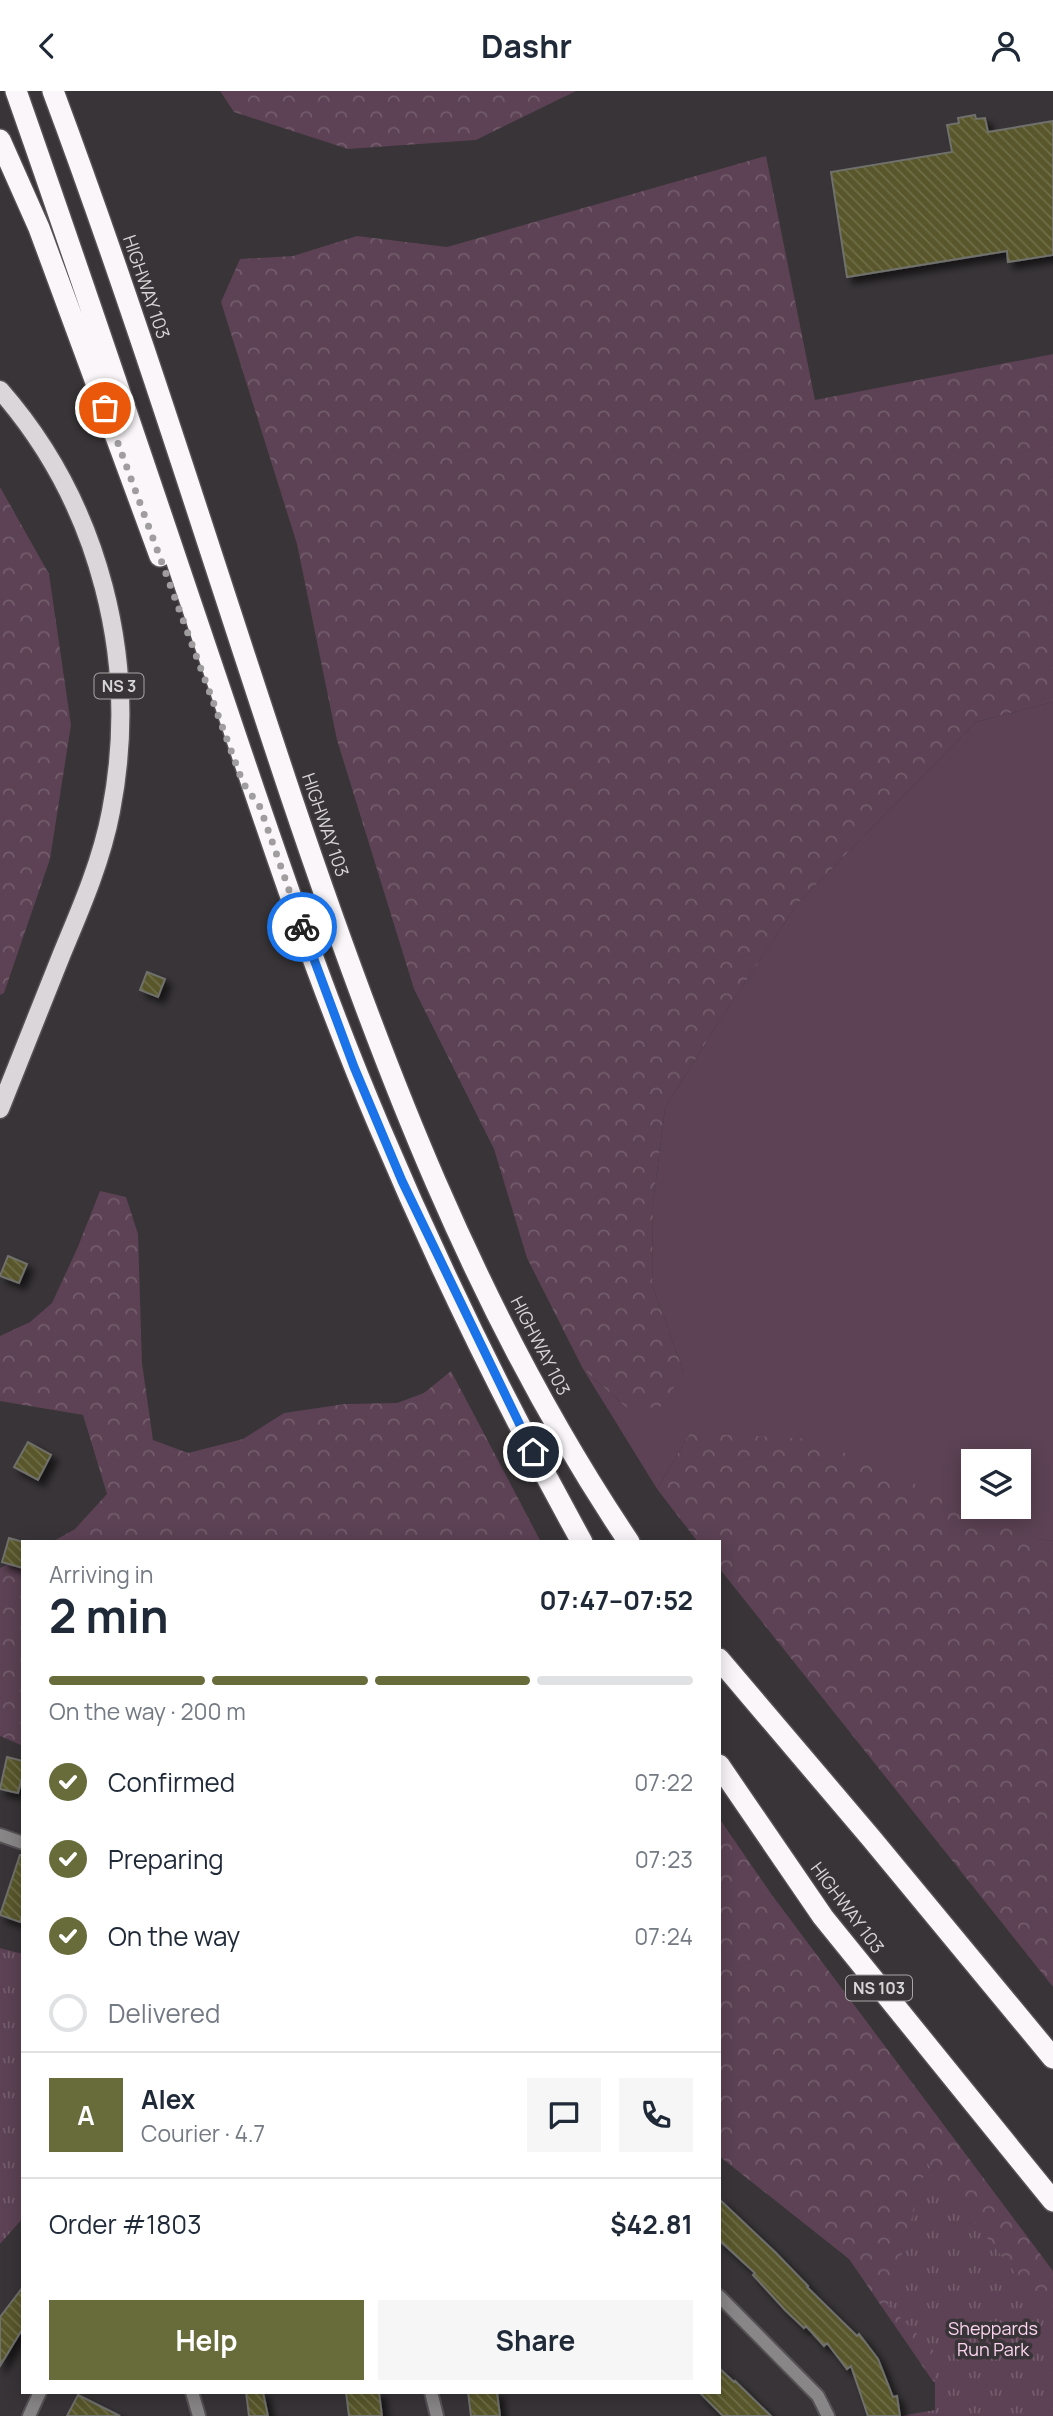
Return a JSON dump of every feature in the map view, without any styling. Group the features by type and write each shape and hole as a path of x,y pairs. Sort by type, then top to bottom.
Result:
{"highway":[{"path":"16,91 260,807 332,1009 402,1181 500,1388 581,1540"},
{"name":"HIGHWAY 103","path":"53,91 310,853 394,1082 439,1189 515,1348 581,1469 628,1540"},
{"path":"67,91 79,129 79,163"},
{"path":"0,140 44,240 243,783 260,807"},
{"path":"721,1661 1053,2058"},
{"name":"HIGHWAY 103","path":"721,1768 823,1917 1053,2201"}],"main road":[{"name":"NS 3","path":"0,390 35,434 69,489 88,532 104,582 116,648 122,714 117,780 111,813 93,875 0,1109"}],"street":[{"path":"0,1835 21,1842"},
{"path":"721,2298 818,2396 828,2416"},
{"path":"29,2416 39,2394"},
{"path":"193,2394 200,2416"},
{"path":"431,2394 437,2416"}],"green space":[{"path":"220,91 576,91 476,140 348,149 234,112"},
{"path":"766,156 815,400 1053,354 1053,702 976,722 798,903 665,1108 653,1203 652,1285 684,1373 660,1407 628,1409 583,1369 527,1258 494,1149 414,989 337,740 297,544 221,302 240,259 293,256 357,236 447,247"},
{"path":"0,487 49,574 71,725 50,859 4,993 0,995"},
{"path":"1053,702 1053,1541 972,1519 1031,1519 1031,1449 961,1449 961,1516 690,1433 657,1489 583,1369 628,1409 684,1373 652,1285 653,1203 665,1108 798,903 976,722"},
{"path":"100,1191 126,1197 138,1234 142,1363 153,1440 188,1453 243,1439 284,1413 345,1404 397,1403 424,1393 451,1371 540,1540 56,1540 75,1529 107,1494 83,1415 0,1401 0,1336 30,1322 52,1303"},
{"path":"690,1433 813,1439 961,1505 961,1519 993,1519 1038,1539 1053,1541 1053,1987 721,1571 721,1540 696,1540 657,1489"},
{"path":"21,1558 21,1745 0,1736 0,1568"},
{"path":"721,1821 772,1895 1053,2271 1053,2416 968,2416 932,2380 849,2259 721,2158"},
{"path":"0,1948 21,1953 21,2220 0,2244"},
{"name":"Sheppards Run Park","path":"927,2163 1053,2320 1053,2416 900,2416 935,2410 935,2352 888,2305"}],"building":[{"path":"975,115 976,119 985,118 988,132 1053,121 1053,255 1008,262 1007,251 847,277 831,172 952,152 947,125 959,123 958,118"},
{"path":"147,972 165,979 158,997 140,990"},
{"path":"8,1256 27,1264 19,1283 0,1276"},
{"path":"28,1442 51,1455 38,1480 14,1467"},
{"path":"9,1538 21,1541 21,1567 2,1562"},
{"path":"7,1757 21,1760 18,1793 0,1789"},
{"path":"21,1855 21,1919 20,1922 0,1915"},
{"path":"721,2201 857,2336 859,2334 878,2359 893,2397 897,2396 900,2416 868,2416 851,2366 847,2369 827,2343 824,2346 806,2326 804,2328 785,2310 753,2275 755,2273 721,2242"},
{"path":"21,2290 21,2331 0,2366 0,2317"},
{"path":"721,2370 771,2416 723,2416 701,2394 721,2394"},
{"path":"246,2394 263,2394 268,2416 249,2416"},
{"path":"346,2394 379,2394 382,2416 349,2416"},
{"path":"468,2394 497,2394 500,2416 471,2416"},
{"path":"78,2395 120,2416 67,2416"}],"way so far":[{"path":"105,408 243,783 260,807 302,927"}],"route":[{"path":"302,927 354,1067 402,1181 533,1452"}]}
